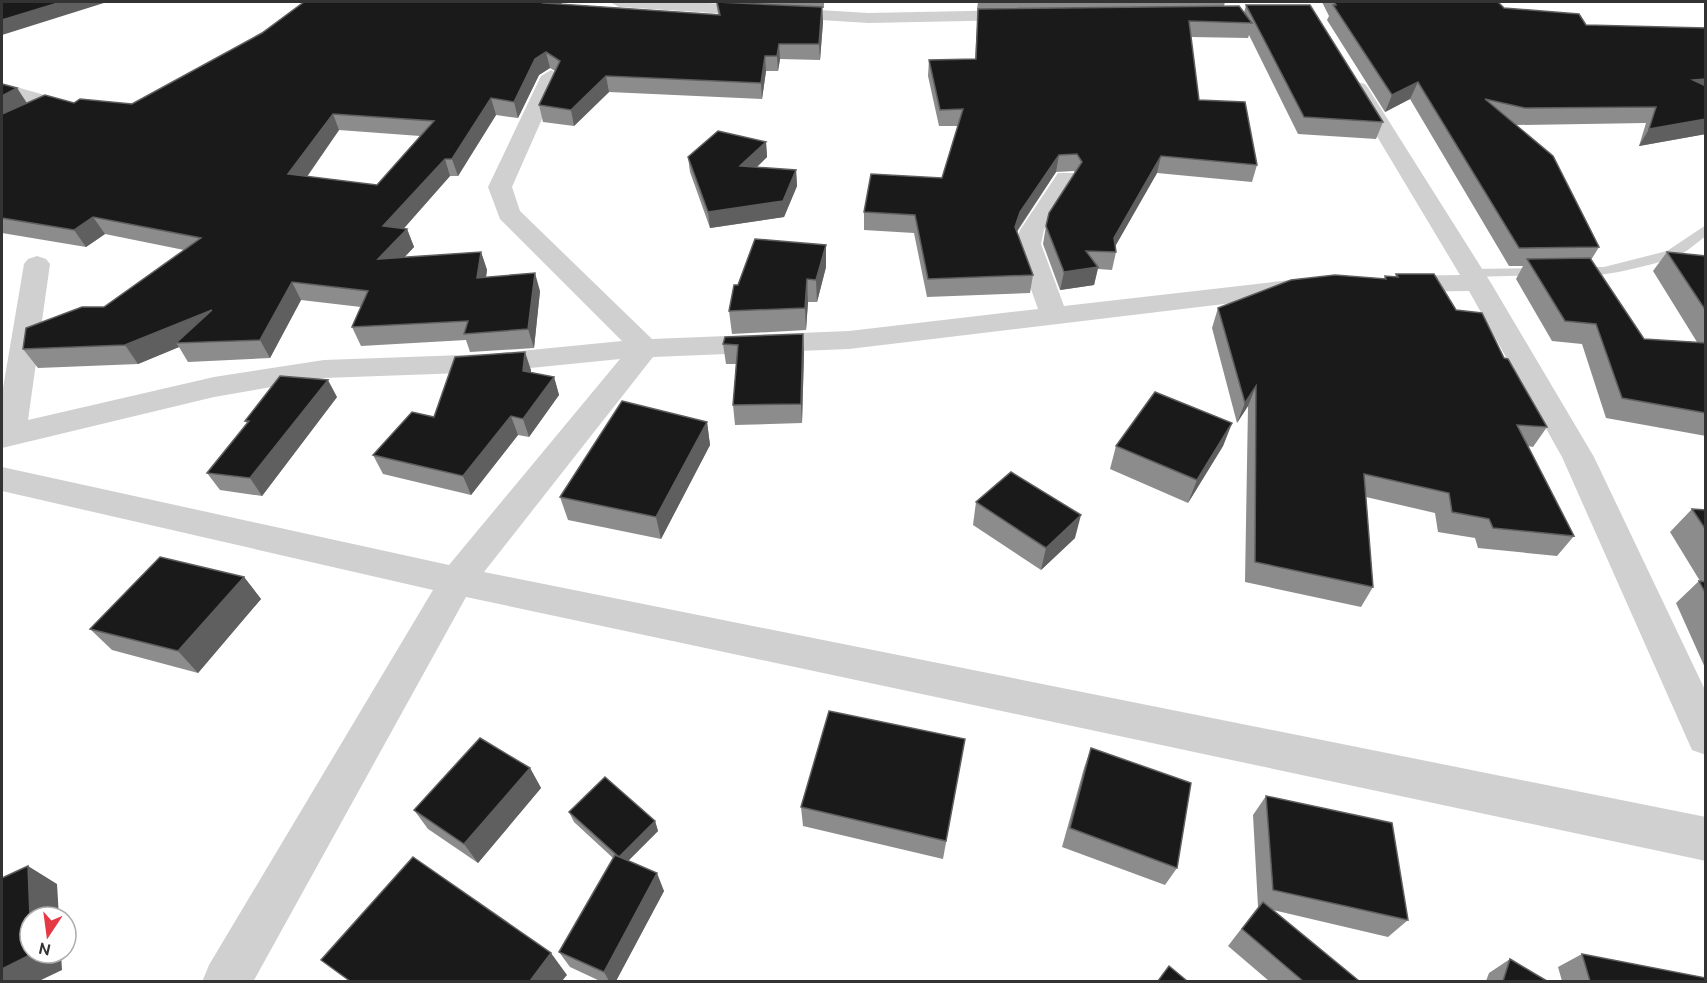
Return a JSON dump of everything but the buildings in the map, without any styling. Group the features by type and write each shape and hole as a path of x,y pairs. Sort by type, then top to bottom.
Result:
{"street":[{"path":"619,2 868,18 1043,15"},
{"path":"1343,63 1475,278 1578,457 1706,737"},
{"path":"551,76 500,187 503,196 509,213 645,348"},
{"path":"2,89 52,104 2,128"},
{"path":"1054,315 1029,244 1032,230 1066,178"},
{"path":"37,264 6,435 214,387 324,369 492,363 645,348 849,340 1338,284"},
{"path":"1373,284 1475,278"},
{"path":"226,981 457,581 645,348"},
{"path":"2,479 457,581 1706,839"}],"lane":[{"path":"1475,278 1604,271 1672,254 1706,229"}]}
